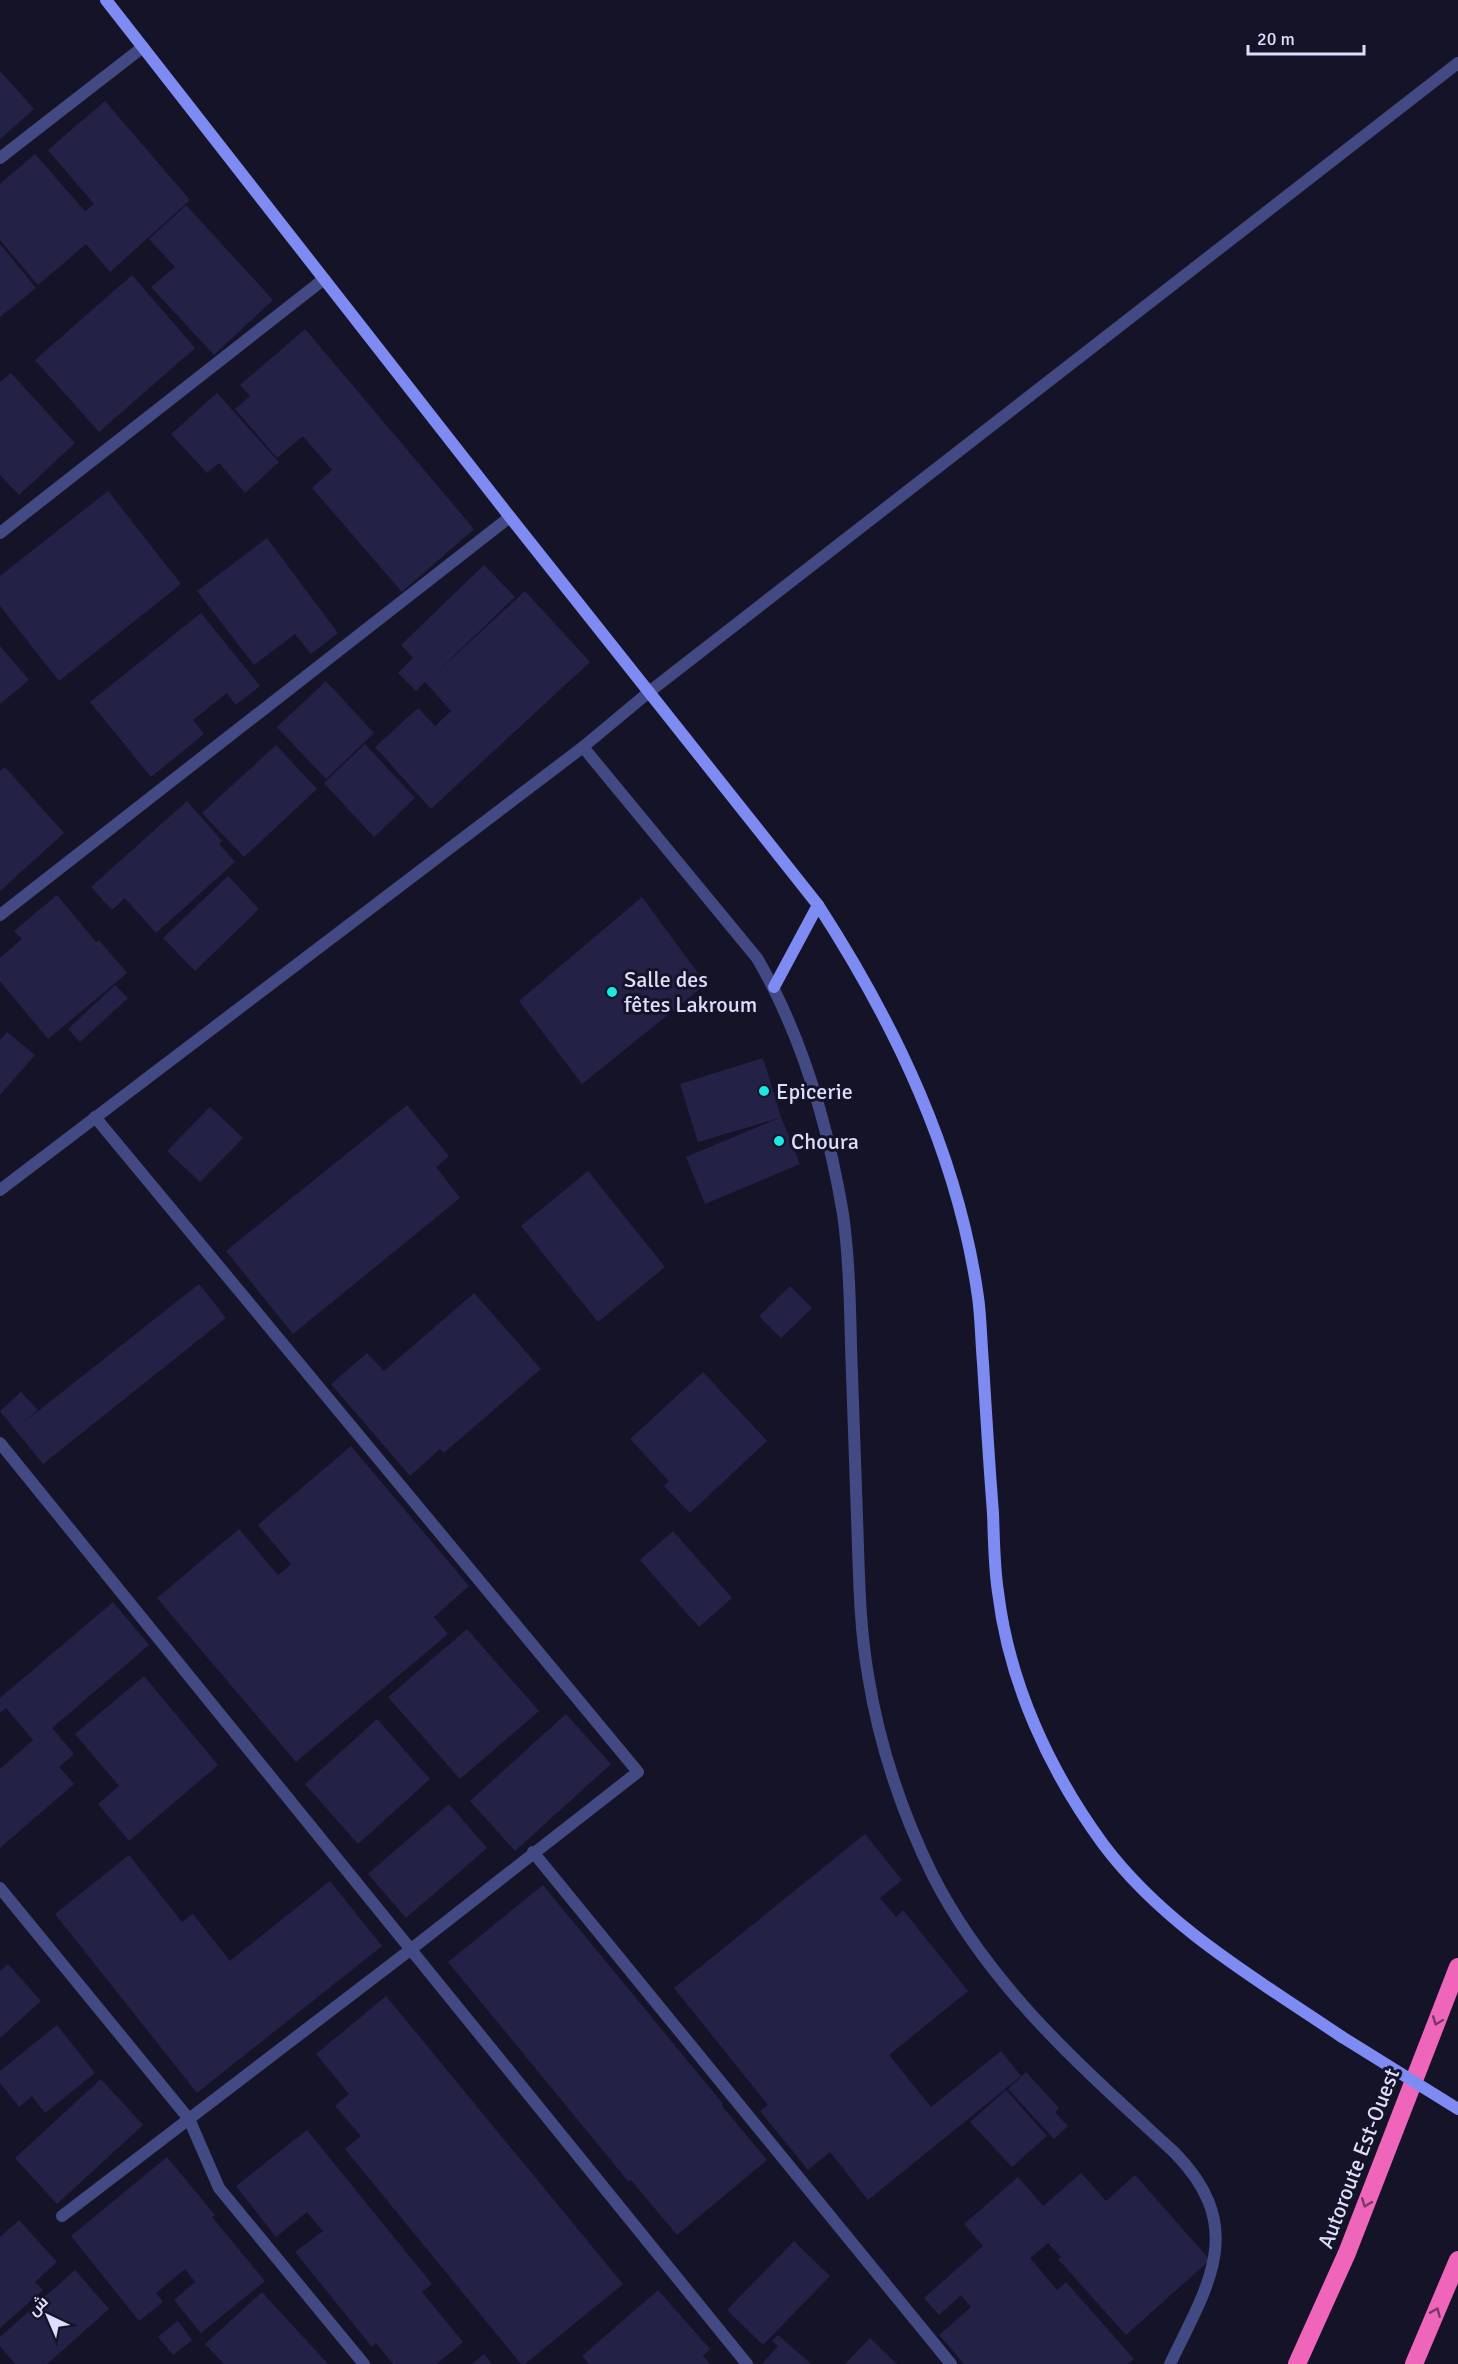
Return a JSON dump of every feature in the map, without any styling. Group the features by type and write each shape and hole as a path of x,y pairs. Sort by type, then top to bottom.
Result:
{"highway":[{"name":"Autoroute Est-Ouest","path":"1297,2364 1347,2253 1458,1967"},
{"path":"1414,2364 1458,2260"}],"main road":[{"path":"106,0 510,517 818,905 856,964 901,1049 920,1092 945,1159 964,1228 978,1298 998,1593 1012,1661 1035,1727 1066,1789 1105,1846 1151,1898 1204,1943 1342,2037 1458,2109"},
{"path":"774,987 818,905"}],"street":[{"path":"0,158 143,47"},
{"path":"0,1190 583,747 649,692 1458,63"},
{"path":"0,533 324,279"},
{"path":"0,915 510,517"},
{"path":"583,747 740,936 774,987 805,1060 828,1138 843,1217 850,1297 860,1604 867,1675 883,1744 905,1811 934,1876 969,1937 1012,1995 1044,2030 1193,2171 1206,2193 1214,2217 1217,2243 1213,2268 1170,2364"},
{"path":"62,2216 638,1772 95,1117"},
{"path":"0,1443 747,2364"},
{"path":"533,1852 951,2364"},
{"path":"0,1888 189,2119 219,2188 364,2364"}],"building":[{"path":"0,71 34,109 0,139"},
{"path":"105,101 190,200 110,272 86,244 38,285 0,240 0,184 35,154 85,211 94,204 48,150"},
{"path":"186,205 273,300 214,355 151,287 175,267 149,239"},
{"path":"0,244 36,288 0,317"},
{"path":"132,275 195,348 99,432 35,360"},
{"path":"305,329 474,529 402,592 312,488 332,470 303,436 277,458 235,409 250,396 240,385"},
{"path":"11,373 75,443 19,495 0,475 0,382"},
{"path":"217,393 279,462 245,493 219,463 207,473 171,434"},
{"path":"108,491 181,584 59,681 0,606 0,576"},
{"path":"267,538 338,633 311,654 295,634 254,665 197,591"},
{"path":"484,565 515,597 433,676 525,591 590,662 431,809 375,747 418,708 435,726 451,711 425,682 416,691 398,673 413,658 401,645"},
{"path":"201,613 260,686 236,705 227,693 193,720 204,734 151,777 90,702"},
{"path":"0,646 29,680 0,704"},
{"path":"326,681 374,733 326,779 277,727"},
{"path":"365,744 415,798 374,837 324,783"},
{"path":"276,745 317,789 244,857 202,813"},
{"path":"5,767 64,833 0,891 0,771"},
{"path":"187,801 222,841 219,844 235,862 156,933 125,898 112,910 91,887"},
{"path":"228,876 259,909 195,971 163,938"},
{"path":"57,895 96,942 99,940 127,973 48,1039 0,981 0,958 22,939 14,931"},
{"name":"Salle des fêtes Lakroum","path":"642,897 706,984 582,1084 519,1001"},
{"path":"115,985 128,998 80,1042 68,1029"},
{"path":"7,1032 35,1055 0,1095 0,1040"},
{"path":"763,1058 781,1117 800,1164 705,1204 686,1157 779,1118 698,1142 680,1084"},
{"path":"407,1105 449,1156 436,1167 460,1198 293,1334 226,1251"},
{"path":"210,1107 243,1138 200,1182 167,1151"},
{"path":"588,1171 665,1267 598,1322 521,1226"},
{"path":"199,1284 226,1318 43,1464 0,1411 21,1392 38,1410 23,1423"},
{"path":"790,1286 812,1308 781,1338 759,1316"},
{"path":"474,1293 541,1369 444,1453 440,1449 410,1476 331,1384 367,1353 384,1371"},
{"path":"703,1372 767,1441 690,1513 664,1486 669,1481 630,1439"},
{"path":"351,1446 469,1586 434,1617 448,1634 296,1762 157,1598 239,1529 278,1575 291,1564 258,1525"},
{"path":"673,1531 732,1598 699,1627 640,1560"},
{"path":"113,1602 149,1645 52,1728 74,1754 59,1767 74,1784 0,1848 0,1769 33,1740 6,1708 0,1713 0,1698"},
{"path":"467,1629 539,1711 460,1779 388,1697"},
{"path":"144,1676 218,1765 129,1841 98,1804 119,1786 75,1734"},
{"path":"566,1714 611,1764 515,1851 470,1801"},
{"path":"377,1719 430,1779 358,1844 305,1784"},
{"path":"449,1804 487,1848 406,1918 368,1874"},
{"path":"865,1834 902,1880 880,1898 896,1917 903,1910 968,1991 889,2055 931,2107 1001,2051 1021,2076 868,2200 830,2152 808,2170 760,2111 768,2105 674,1988"},
{"path":"129,1855 182,1922 193,1914 230,1961 330,1881 382,1946 197,2093 55,1914"},
{"path":"543,1885 767,2160 677,2235 631,2180 628,2181 448,1962"},
{"path":"8,1964 41,2001 0,2038 0,1971"},
{"path":"386,1996 623,2284 525,2364 521,2364 345,2149 361,2136 335,2106 349,2094 316,2054"},
{"path":"57,2025 95,2073 45,2113 32,2096 19,2107 0,2083 0,2071"},
{"path":"1026,2072 1059,2108 1055,2112 1068,2126 1054,2139 1008,2089"},
{"path":"101,2079 143,2125 57,2204 15,2158"},
{"path":"1006,2090 1047,2136 1012,2167 970,2122"},
{"path":"307,2130 432,2284 422,2292 463,2342 437,2364 393,2364 376,2343 372,2347 295,2252 323,2231 307,2212 276,2237 236,2186"},
{"path":"167,2157 215,2215 212,2217 265,2281 201,2333 174,2300 195,2282 185,2269 156,2293 163,2302 139,2321 71,2236"},
{"path":"1081,2173 1106,2201 1135,2175 1210,2260 1126,2335 1058,2259 1061,2257 1048,2243 1030,2258 1057,2290 1066,2282 1134,2359 1128,2364 964,2364 939,2335 971,2307 961,2295 939,2315 924,2298 983,2246 964,2224 1018,2177 1043,2206"},
{"path":"19,2220 57,2262 35,2282 43,2290 0,2328 0,2237"},
{"path":"794,2241 830,2276 763,2345 727,2310"},
{"path":"75,2270 109,2309 47,2364 15,2364 0,2346 0,2337"},
{"path":"658,2290 710,2349 703,2356 710,2364 589,2364 582,2356"},
{"path":"262,2292 328,2364 224,2364 205,2344"},
{"path":"178,2321 192,2340 173,2355 158,2337"},
{"path":"778,2335 811,2364 762,2364 778,2346 772,2341"},
{"path":"870,2338 897,2364 845,2364"},
{"path":"484,2354 492,2364 472,2364"}],"place":[{"name":"Salle des fêtes Lakroum","path":"612,992"},
{"name":"Epicerie","path":"764,1091"},
{"name":"Choura","path":"779,1141"}]}
